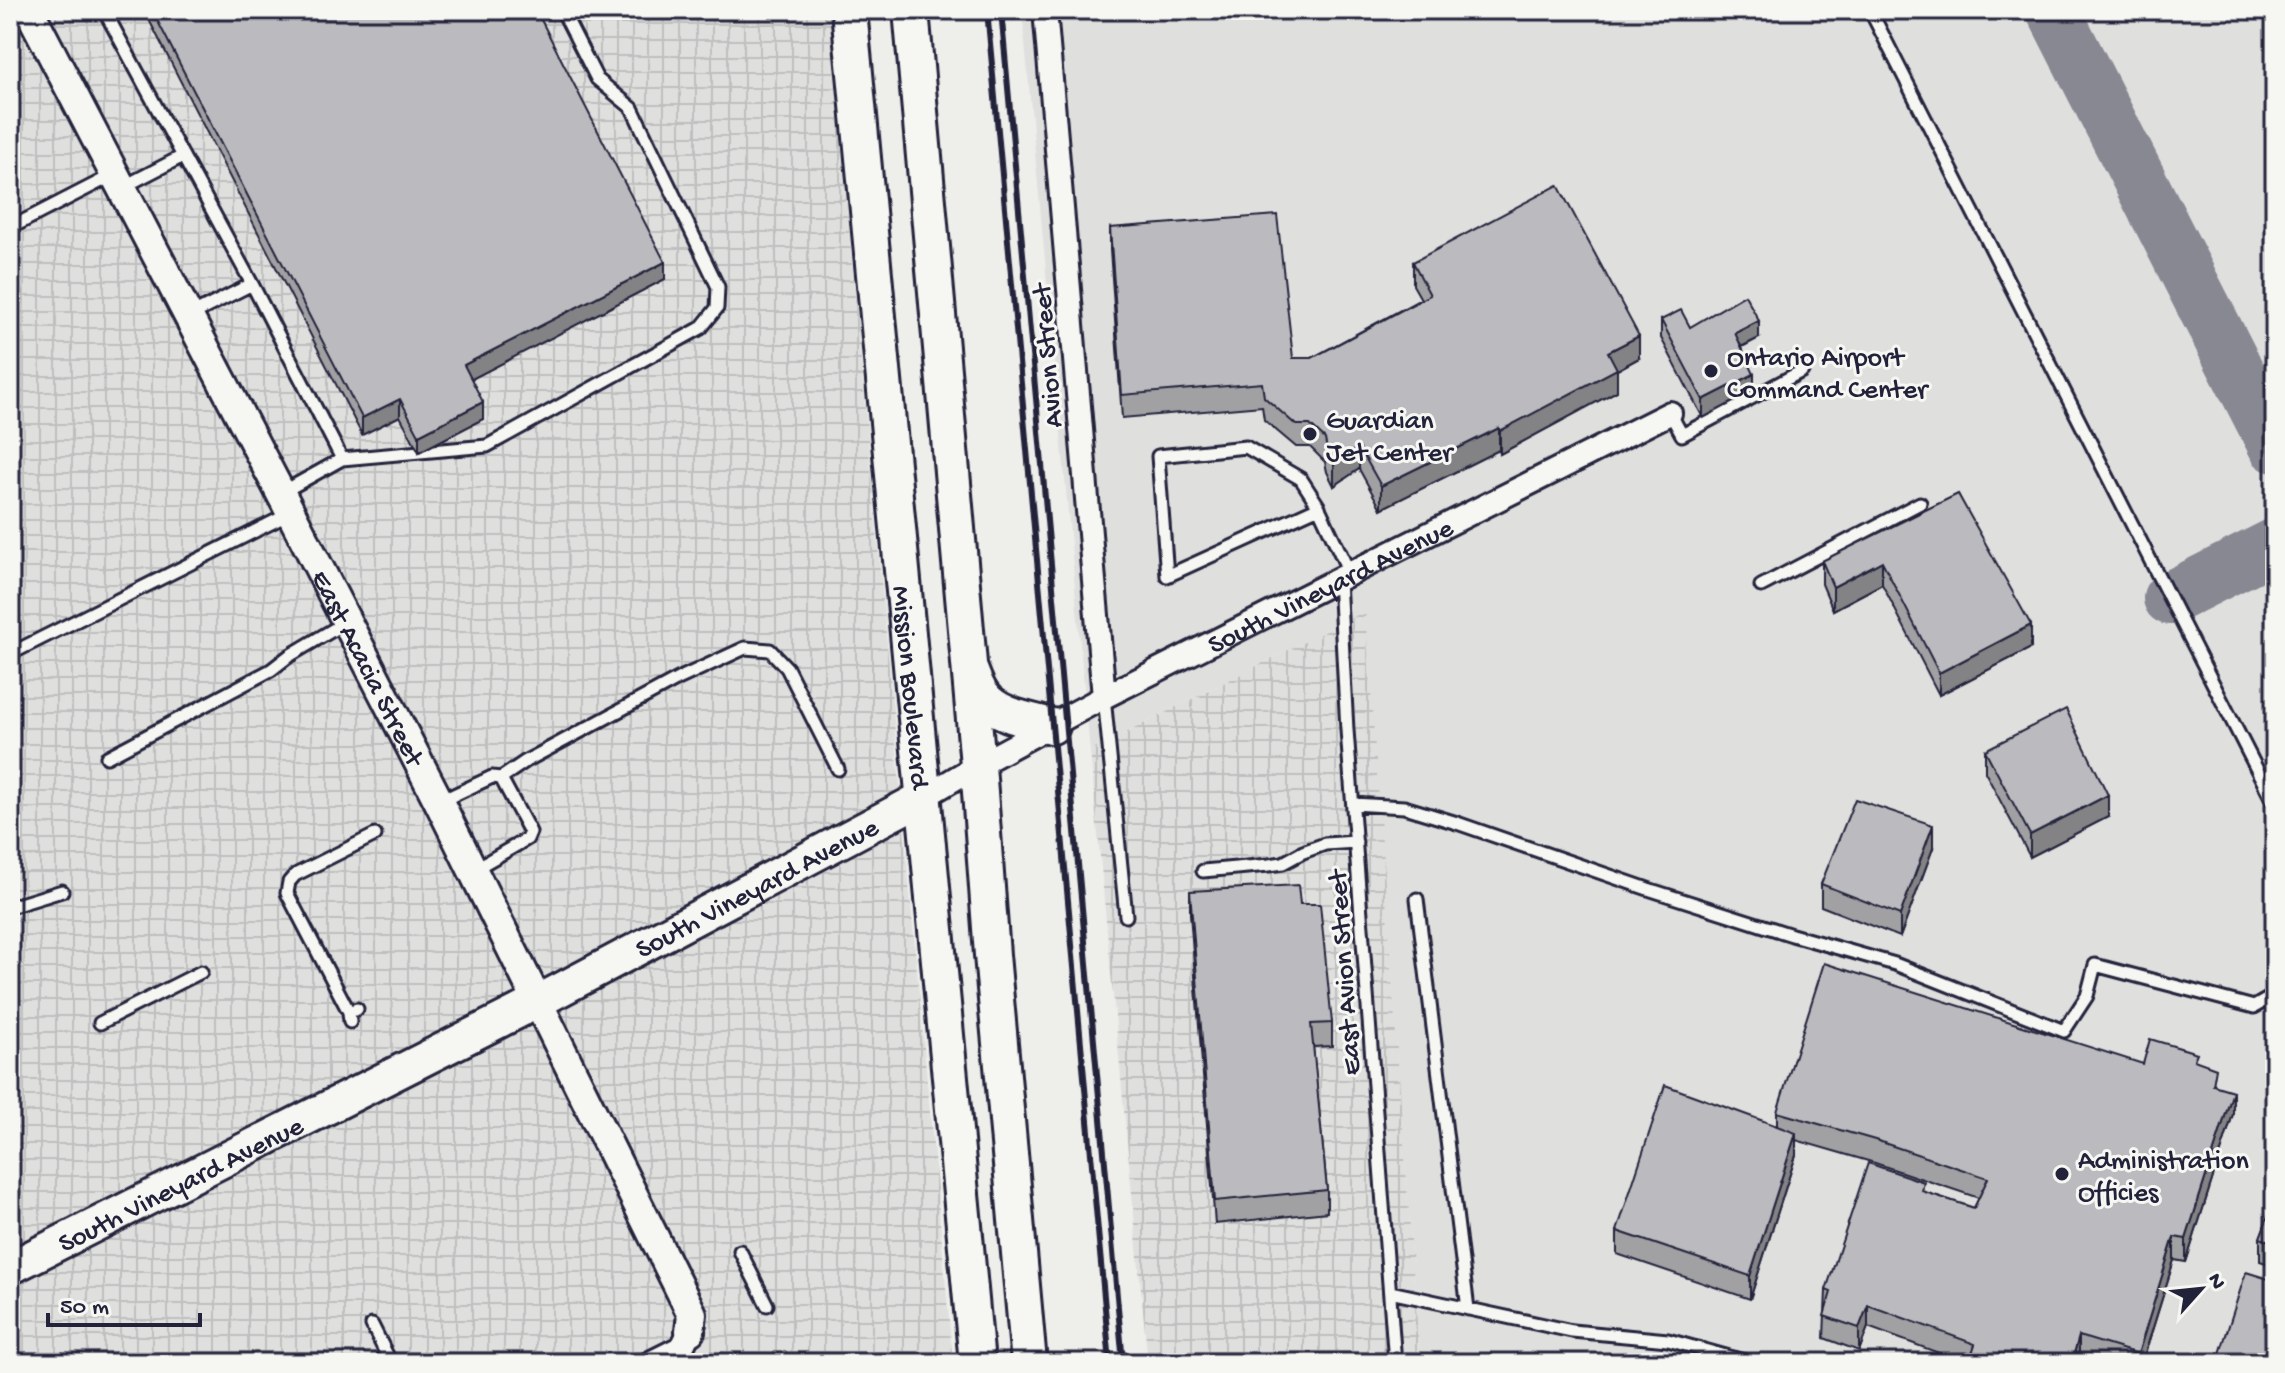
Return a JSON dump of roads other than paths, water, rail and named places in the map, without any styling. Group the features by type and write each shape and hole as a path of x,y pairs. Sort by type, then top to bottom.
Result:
{"main road":[{"name":"Mission Boulevard","path":"849,10 977,1363"},
{"name":"Mission Boulevard","path":"911,10 1029,1363"},
{"path":"970,667 979,691 991,704 1019,718 1052,726"},
{"name":"South Vineyard Avenue","path":"10,1268 539,1001 924,797"}],"street":[{"name":"Avion Street","path":"1045,10 1104,697"},
{"name":"East Acacia Street","path":"35,12 118,181 539,1001 692,1314 690,1331"},
{"name":"South Vineyard Avenue","path":"924,797 1104,697 1670,413"},
{"path":"650,1363 682,1347 690,1331"}],"lane":[{"path":"104,10 252,284 342,459"},
{"path":"10,654 286,503 342,459 487,446 701,328 717,308 718,287 632,108 597,79 562,10"},
{"path":"1870,10 2275,805"},
{"path":"10,228 183,156"},
{"path":"189,316 252,284"},
{"path":"1670,413 1682,435 1802,371"},
{"path":"1319,507 1167,576 1158,456 1246,447 1301,479 1319,507 1345,577"},
{"path":"1761,586 1920,503"},
{"name":"East Avion Street","path":"1345,577 1353,804 1395,1363"},
{"path":"107,757 271,670 347,622"},
{"path":"439,802 492,777 501,778 526,761 678,679 745,648 770,650 787,668 838,769"},
{"path":"1104,697 1126,916"},
{"path":"473,870 527,839 530,832 501,778"},
{"path":"1353,804 1404,807 1457,823 1648,889 1895,964 2064,1031 2087,996 2095,965 2254,1007 2275,995"},
{"path":"352,1014 287,893 289,882 295,875 375,835"},
{"path":"1203,871 1283,863 1325,844 1356,842"},
{"path":"10,907 62,891"},
{"path":"1417,899 1468,1309"},
{"path":"100,1023 201,972"},
{"path":"740,1251 767,1305"},
{"path":"1390,1292 1572,1331 1668,1340 1751,1363"},
{"path":"372,1325 391,1363"},
{"path":"10,1353 15,1363"}],"railway":[{"path":"987,10 1110,1363"},
{"path":"1001,10 1123,1363"}],"place":[{"name":"Ontario Airport Command Center","path":"1711,371"},
{"name":"Guardian Jet Center","path":"1310,434"},
{"name":"Administration Officies","path":"2062,1174"}]}
